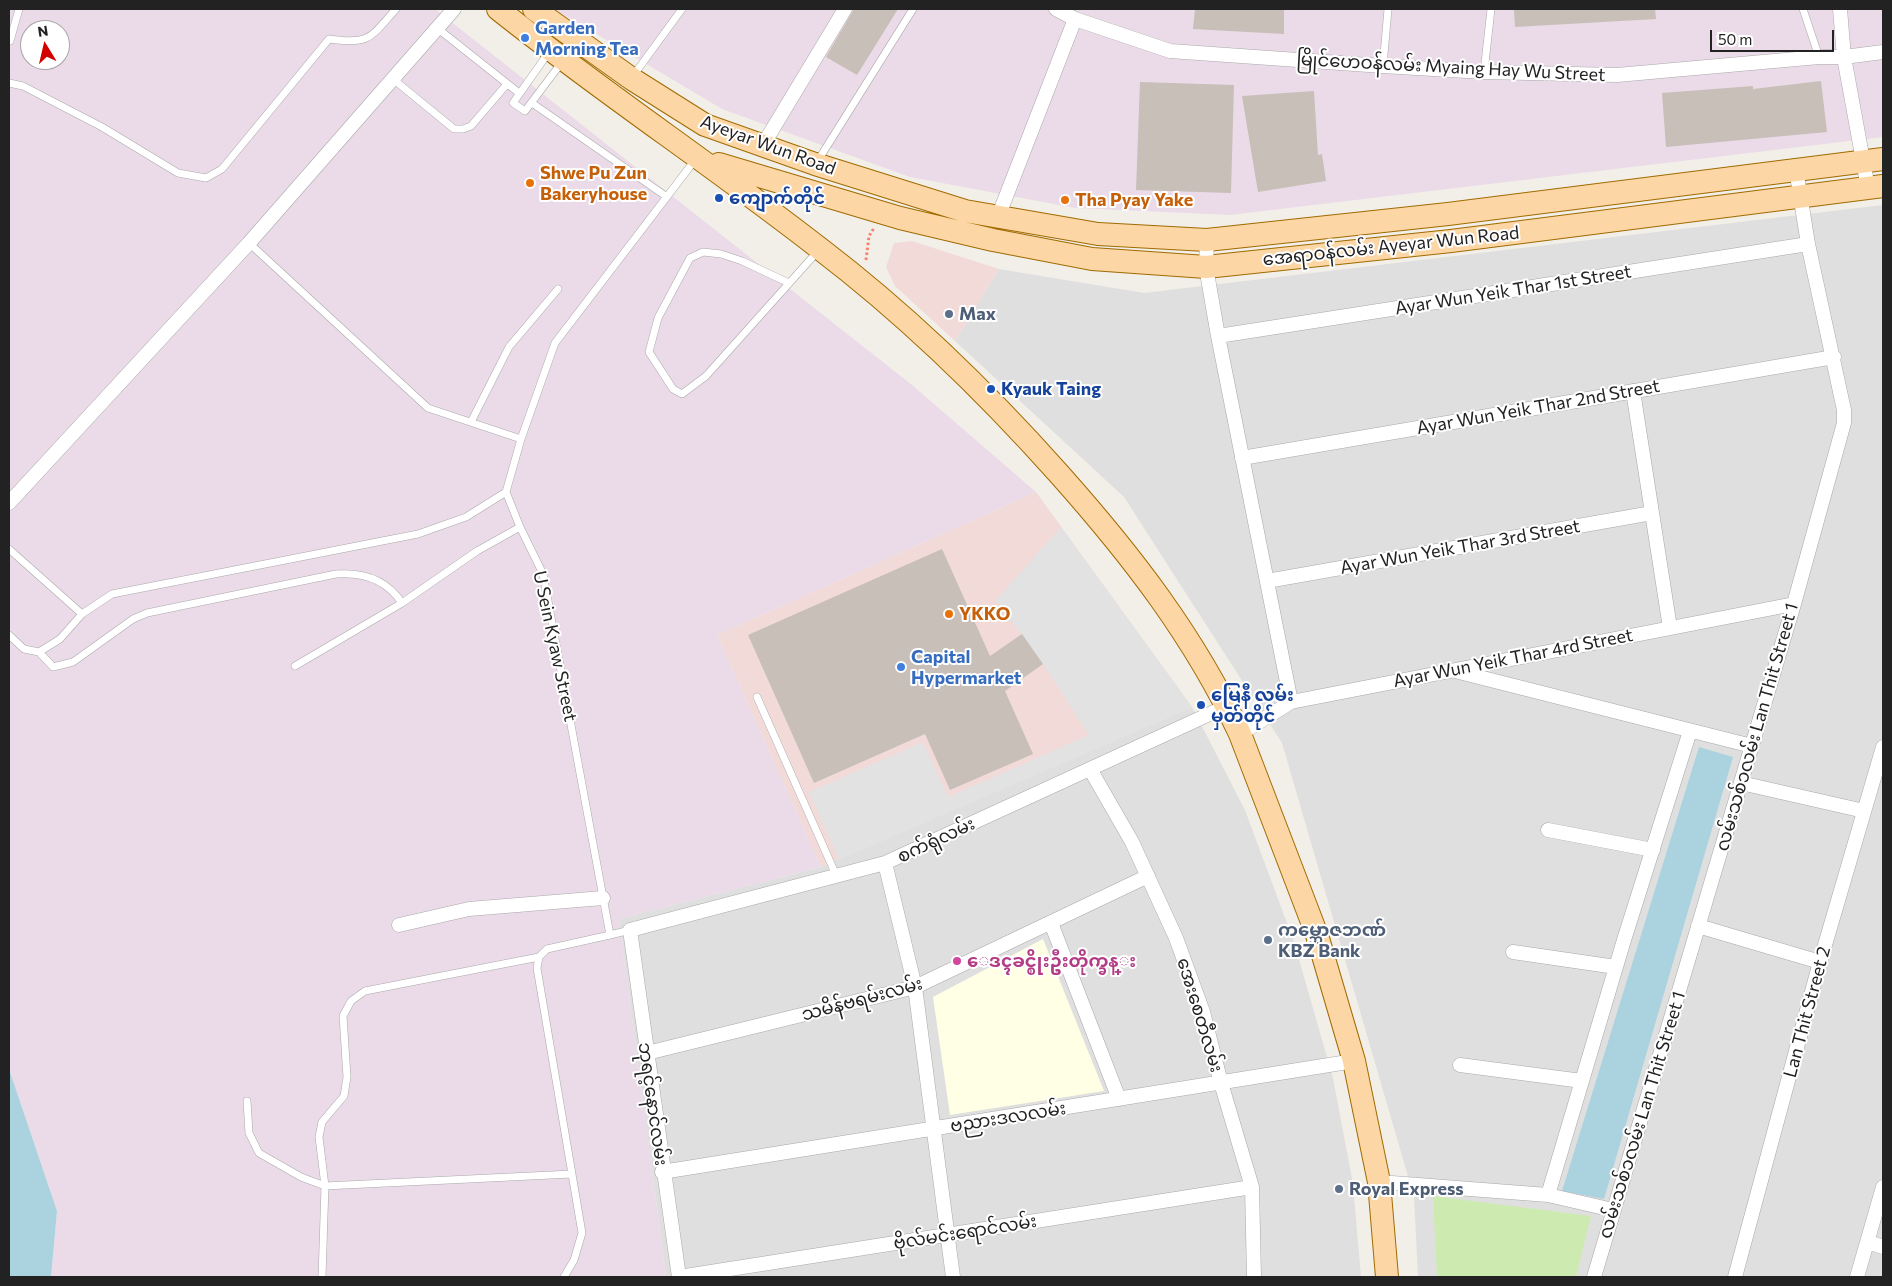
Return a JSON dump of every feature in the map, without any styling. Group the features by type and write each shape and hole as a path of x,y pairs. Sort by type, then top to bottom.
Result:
{"main road":[{"name":"Ayeyar Wun Road","path":"498,9 692,153 745,173 800,187 900,218"},
{"name":"Ayeyar Wun Road","path":"546,13 632,79 705,125 815,164 912,194"},
{"path":"705,125 692,153 820,248 872,290 1002,410 1090,509 1142,572 1170,611 1227,706 1240,734 1317,935 1354,1061 1379,1182 1386,1277"},
{"name":"အေရာဝန်လမ်း Ayeyar Wun Road","path":"912,194 965,211 1098,234 1207,240 1448,214 1874,160"},
{"name":"အေရာဝန်လမ်း Ayeyar Wun Road","path":"900,218 983,238 1092,259 1206,267 1451,241 1876,187"}],"street":[{"path":"9,503 250,243 454,9"},
{"path":"763,145 845,9"},
{"name":"မြိုင်ဟေဝန်လမ်း Myaing Hay Wu Street","path":"1056,9 1075,19 1170,51 1484,72 1617,75 1819,57 1844,57 1883,52"},
{"path":"1840,9 1844,57 1874,160 1876,187"},
{"path":"546,13 550,49"},
{"path":"998,217 1075,19"},
{"name":"လမ်းသစ်၁လမ်း Lan Thit Street 1","path":"1594,1277 1794,604 1844,423 1844,410 1834,357 1808,244 1796,169"},
{"path":"1207,240 1206,267 1218,336 1291,702"},
{"name":"Ayar Wun Yeik Thar 1st Street","path":"1218,336 1808,244"},
{"name":"Ayar Wun Yeik Thar 2nd Street","path":"1242,458 1834,357"},
{"path":"1633,391 1670,628"},
{"name":"Ayar Wun Yeik Thar 3rd Street","path":"1267,581 1652,513"},
{"name":"Ayar Wun Yeik Thar 4rd Street","path":"1240,734 1291,702 1794,604"},
{"path":"1449,670 1752,746"},
{"name":"စက်ရုံလမ်း","path":"630,930 836,875 885,864 1227,706"},
{"path":"1548,1195 1616,967 1690,731"},
{"name":"Lan Thit Street 2","path":"1735,1277 1820,962 1883,747"},
{"name":"အေးစေတီလမ်း","path":"1090,769 1132,842 1148,876 1176,938 1203,1012 1221,1083 1252,1187 1254,1277"},
{"path":"1741,783 1864,811"},
{"path":"1548,830 1653,850"},
{"path":"885,864 915,987 954,1277"},
{"name":"သမိန်ဗရမ်းလမ်း","path":"647,1054 915,987 1148,876"},
{"path":"399,925 469,909 603,898"},
{"path":"1051,923 1119,1099"},
{"path":"1698,926 1820,962"},
{"name":"ဘုရင့်နောင်လမ်း","path":"630,930 662,1172 679,1277"},
{"path":"1513,952 1616,967"},
{"name":"ဗညားဒလလမ်း","path":"662,1172 1354,1061"},
{"path":"1460,1065 1582,1081"},
{"path":"1379,1182 1548,1195 1613,1210"},
{"name":"ဗိုလ်မင်းရောင်လမ်း","path":"679,1277 1252,1187"},
{"path":"1857,1277 1883,1187"},
{"path":"1868,1242 1883,1247"}],"lane":[{"path":"10,41 19,9"},
{"path":"9,83 23,86 102,127 178,173 206,178 222,169 329,39 353,43 372,36 396,9"},
{"path":"632,79 682,9"},
{"path":"815,164 913,9"},
{"path":"1383,66 1388,9"},
{"path":"1484,72 1491,9"},
{"path":"1803,9 1819,57"},
{"path":"437,28 519,93"},
{"path":"550,49 532,103 525,112 513,103 550,49"},
{"path":"393,79 454,129 472,126 506,84"},
{"path":"532,103 667,197"},
{"path":"39,652 60,639 82,614 112,594 418,534 466,517 506,492 521,439 555,343 667,197 692,153"},
{"path":"250,243 428,408 521,439"},
{"path":"789,283 721,254 703,252 690,258 658,318 648,352 673,389 682,394 706,376 789,283 820,248"},
{"path":"471,422 509,347 558,289"},
{"name":"U Sein Kyaw Street","path":"506,492 520,527 543,574 610,935"},
{"path":"295,666 402,603 477,551 520,527"},
{"path":"9,550 82,614"},
{"path":"9,635 24,649 39,652 53,667 72,662 133,619 147,613 336,574 351,572 371,577 394,590 402,603"},
{"path":"757,697 836,875"},
{"path":"322,1277 325,1186 319,1137 322,1122 344,1096 347,1077 343,1016 351,1001 365,991 539,957 547,949 630,930"},
{"path":"539,957 537,968 582,1233 574,1260 564,1277"},
{"path":"247,1101 249,1133 259,1153 300,1177 325,1186 572,1174"}],"path":[{"path":"872,290 865,254 869,236 875,227 900,218"}],"shaded area":[{"path":"9,9 435,9 912,385 1036,492 717,635 821,867 619,919 666,1277 51,1277 57,1211 9,1069"},
{"path":"554,9 1883,9 1883,137 1230,215 1075,208 910,177 722,109"},
{"path":"1883,205 1883,1277 1418,1277 1414,1197 1282,743 1124,497 955,341 999,269 1144,293"},
{"name":"Max","path":"912,241 999,269 955,341 895,286 886,267 894,243"},
{"path":"1036,492 1192,707 821,867 717,635"},
{"path":"1061,527 1192,707 839,860 809,792 923,742 948,797 1089,735 1043,664 996,600"},
{"path":"1192,707 1245,810 1294,942 1333,1078 1353,1184 1361,1277 666,1277 619,919 821,867"},
{"path":"1043,939 1104,1091 950,1115 933,997"}],"green space":[{"path":"1433,1196 1591,1216 1576,1277 1437,1277"}],"water":[{"path":"1699,747 1733,757 1604,1199 1562,1191"},
{"path":"9,1069 57,1211 51,1277 9,1277"}],"building":[{"path":"854,9 898,9 857,75 826,57"},
{"path":"1195,9 1284,9 1284,34 1193,29"},
{"path":"1514,9 1655,9 1656,19 1515,27"},
{"path":"1821,81 1827,132 1666,147 1662,93 1753,86 1753,89"},
{"path":"1140,82 1234,85 1231,193 1136,190"},
{"path":"1314,91 1318,155 1322,154 1326,181 1258,192 1242,96"},
{"name":"Capital Hypermarket","path":"942,549 990,656 1022,634 1043,664 1005,691 1033,754 950,790 925,734 814,783 748,635"}],"place":[{"name":"Garden Morning Tea","path":"525,38"},
{"name":"Shwe Pu Zun Bakeryhouse","path":"530,183"},
{"name":"ကျောက်တိုင်","path":"719,198"},
{"name":"Tha Pyay Yake","path":"1065,200"},
{"name":"Max","path":"949,314"},
{"name":"Kyauk Taing","path":"991,389"},
{"name":"YKKO","path":"949,614"},
{"name":"Capital Hypermarket","path":"901,667"},
{"name":"မြေနီ လမ်း မှတ်တိုင်","path":"1201,705"},
{"name":"ကမ္ဘောဇဘဏ် KBZ Bank","path":"1268,940"},
{"name":"ေဒၚခင္စိုးဦးတိုက္ခန္း","path":"957,961"},
{"name":"Royal Express","path":"1339,1189"}]}
